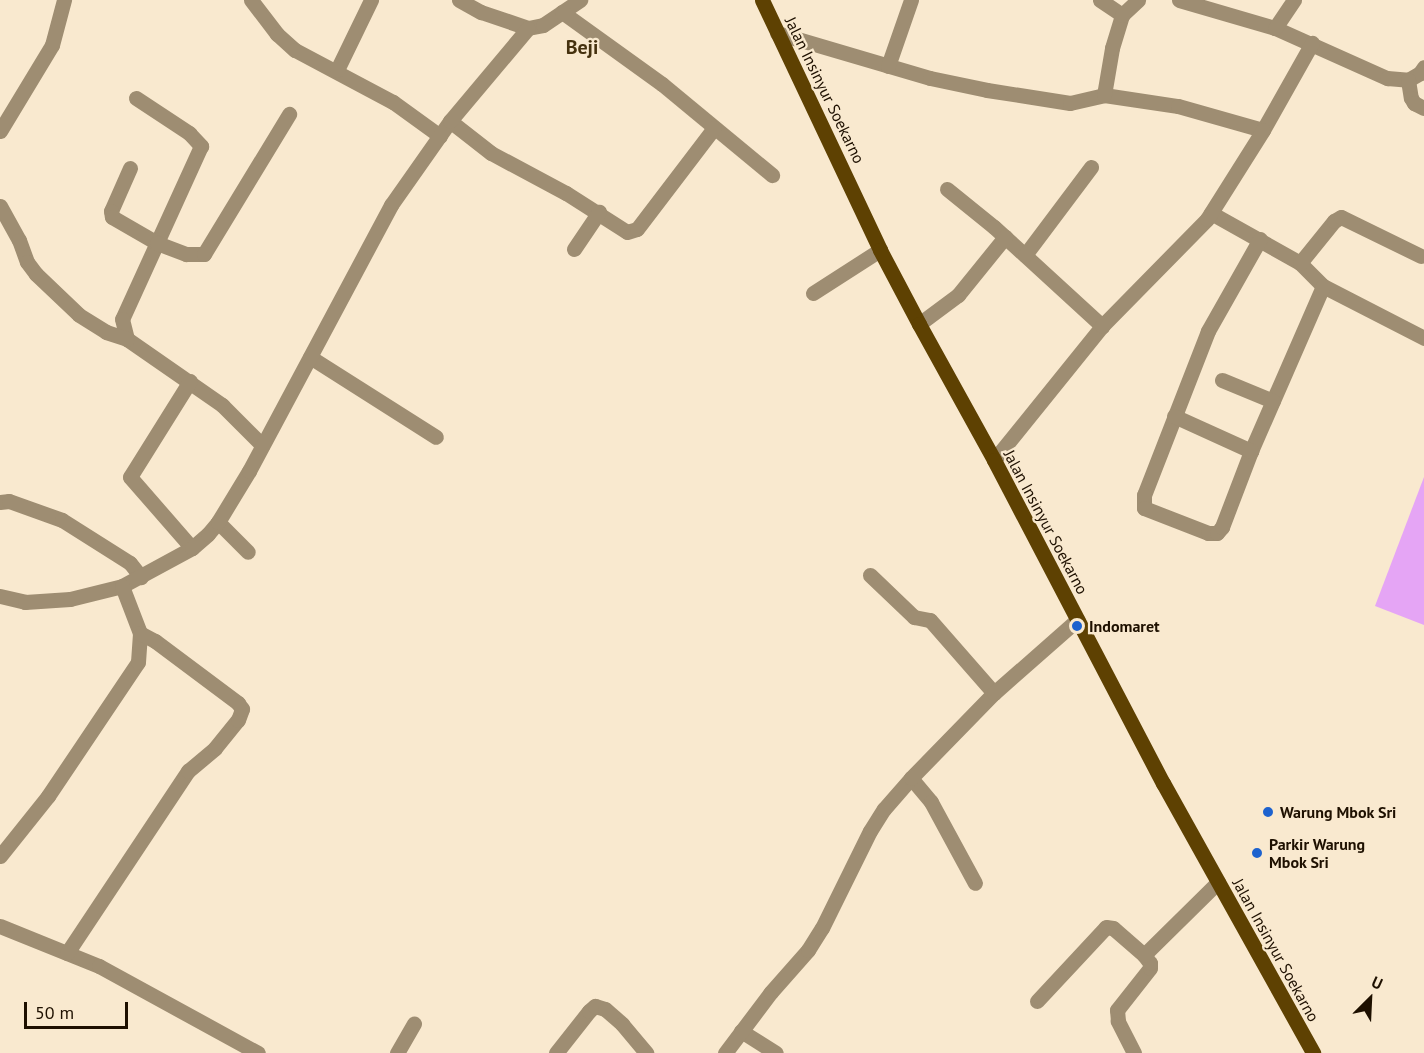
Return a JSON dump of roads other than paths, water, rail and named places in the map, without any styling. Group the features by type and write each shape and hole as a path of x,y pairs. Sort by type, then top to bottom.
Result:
{"main road":[{"name":"Jalan Insinyur Soekarno","path":"762,0 880,249 919,324 994,460 1218,882 1313,1053"}],"street":[{"path":"0,131 52,45 64,0"},
{"path":"251,0 286,43 393,102 440,136"},
{"path":"337,70 371,0"},
{"path":"459,0 490,16 528,28 543,25 580,0"},
{"path":"888,66 911,0"},
{"path":"1100,0 1122,15"},
{"path":"1104,95 1112,48 1122,15 1138,0"},
{"path":"1179,0 1275,28 1387,78 1408,80 1420,73 1424,67"},
{"path":"1275,28 1294,0"},
{"path":"562,12 662,84 772,175"},
{"path":"0,596 25,602 70,599 122,586 192,548 218,522 391,205 450,121 528,28"},
{"path":"777,33 888,66 987,90 1070,103 1104,95 1178,106 1263,130"},
{"path":"994,460 1102,326 1211,213 1263,130 1312,43"},
{"path":"1408,80 1414,104 1424,108"},
{"path":"127,339 122,319 201,146 189,134 136,98"},
{"path":"130,168 111,210 112,217 157,243 186,254 204,254 289,114"},
{"path":"450,121 498,157 599,212 627,232 637,229 714,128"},
{"path":"1025,255 1091,167"},
{"path":"947,189 1005,237 1102,326"},
{"path":"0,206 19,240 27,262 36,274 79,315 106,332 127,339 190,381 222,405 262,445"},
{"path":"574,249 599,212"},
{"path":"1211,213 1300,263 1323,286 1424,338"},
{"path":"1300,263 1334,221 1341,217 1421,256"},
{"path":"919,324 958,294 1005,237"},
{"path":"1260,239 1208,331 1144,495 1144,508 1208,533 1217,533 1222,527 1251,451 1323,286"},
{"path":"813,293 880,249"},
{"path":"310,357 436,436"},
{"path":"1222,380 1273,402"},
{"path":"190,381 130,477 192,548"},
{"path":"1174,416 1251,451"},
{"path":"0,502 9,501 62,520 130,563 141,577"},
{"path":"218,522 248,552"},
{"path":"870,575 914,617 930,620 994,693"},
{"path":"0,856 48,796 138,662 140,633 122,586"},
{"path":"725,1053 808,950 822,928 870,831 911,778 994,693 1077,620"},
{"path":"68,953 188,771 215,748 238,720 242,709 238,703 155,641 140,633"},
{"path":"911,778 931,802 975,883"},
{"path":"1144,955 1218,882"},
{"path":"0,926 99,966 258,1053"},
{"path":"1037,1000 1106,927 1113,928 1150,963 1150,968 1117,1010 1118,1021 1134,1053"},
{"path":"556,1053 588,1011 596,1006 604,1009 622,1023 646,1053"},
{"path":"397,1053 414,1023"},
{"path":"741,1031 776,1053"}],"place":[{"name":"Indomaret","path":"1077,626"},
{"name":"Warung Mbok Sri","path":"1268,812"},
{"name":"Parkir Warung Mbok Sri","path":"1257,853"}],"district":[{"name":"Beji","path":"582,47"}]}
